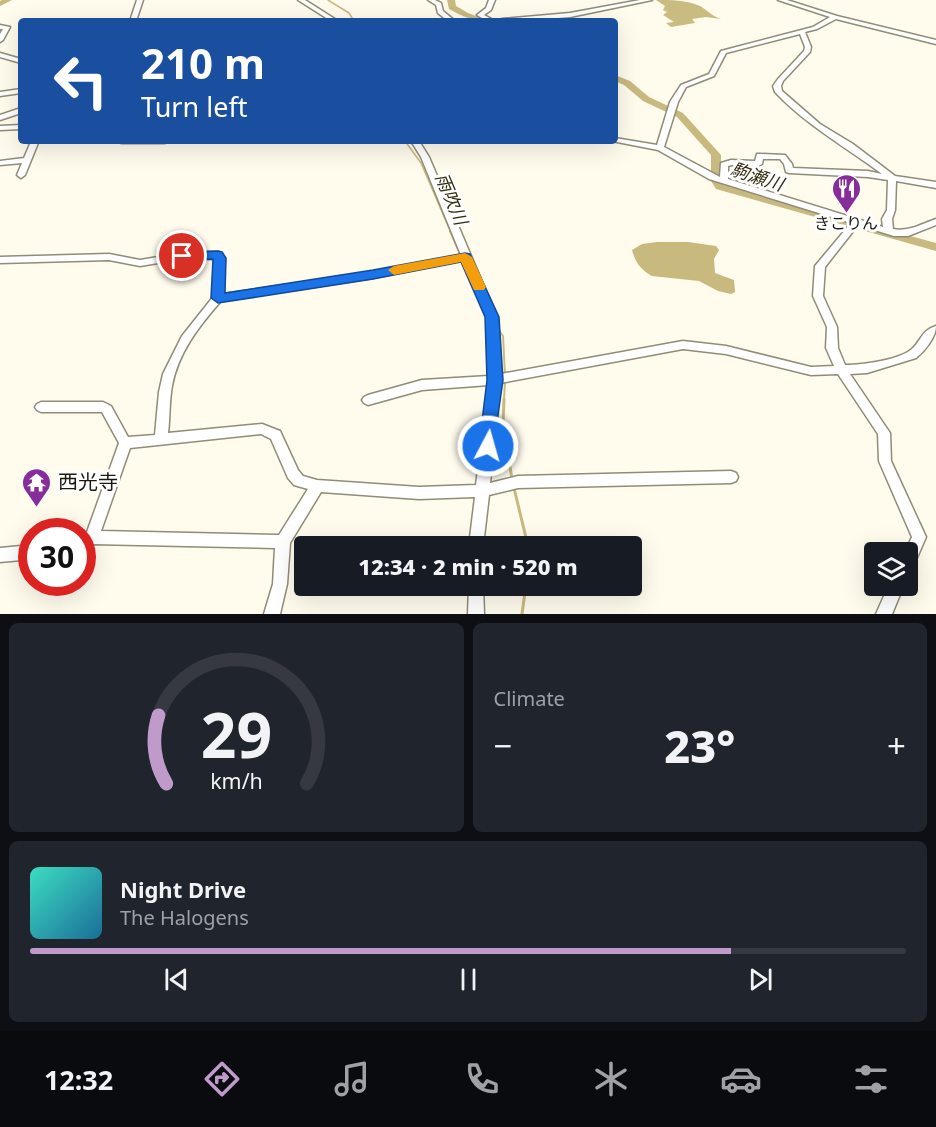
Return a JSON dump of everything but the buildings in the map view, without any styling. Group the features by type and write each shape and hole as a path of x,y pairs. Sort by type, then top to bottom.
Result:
{"street":[{"path":"134,18 140,0"},
{"path":"301,0 330,18"},
{"path":"431,0 439,4 440,12 448,18"},
{"path":"486,18 480,15 489,9 492,0"},
{"path":"536,18 570,15 649,0"},
{"path":"781,0 835,17 936,42"},
{"path":"660,148 683,86 714,73 723,52 734,47 802,32 820,26 835,17"},
{"path":"0,27 7,27 0,40"},
{"path":"802,32 808,46 805,57 792,66 780,80 777,86 779,92 817,126 850,146 892,178"},
{"path":"0,56 18,60"},
{"path":"0,94 18,91"},
{"path":"0,118 18,111"},
{"path":"0,128 18,127"},
{"path":"618,141 660,148 719,179 888,231 908,233 936,222"},
{"path":"21,175 34,144"},
{"path":"417,144 425,157 492,317 495,380 477,536"},
{"path":"719,179 724,165 731,162 759,164 760,156 782,157 788,164 789,170 892,178 936,185"},
{"path":"0,163 27,160"},
{"path":"888,231 887,219 891,210 892,178"},
{"path":"856,222 820,266 818,296 832,327 831,348 842,371 885,433 885,461 919,537 917,542"},
{"path":"0,260 109,257 140,263 182,256 218,255 220,258 218,298 184,341 173,362 166,386 161,438"},
{"path":"218,298 373,275 465,257"},
{"path":"368,400 422,385 495,380 683,345 726,350 811,371 867,369 912,355 930,332 936,330"},
{"path":"41,407 107,408 125,443 95,518"},
{"path":"125,443 262,429 276,435 293,474 299,481 317,486 419,493 483,491 512,482 731,477"},
{"path":"272,614 280,584 282,542 317,486"},
{"path":"96,538 282,542"},
{"path":"0,555 18,553"},
{"path":"476,596 476,614"},
{"path":"884,614 892,596"}],"shaded area":[{"path":"656,0 695,4 721,19 706,17 692,19 695,23 671,27 666,23 674,22 663,15 667,12 663,10 665,6"},
{"path":"688,242 716,246 719,250 714,259 715,273 734,280 735,292 731,294 718,291 699,281 648,274 639,265 632,250 642,244"}],"waterway":[{"path":"0,4 8,0"},
{"name":"雨吹川","path":"328,0 349,13 352,18"},
{"name":"駒瀬川","path":"451,0 452,7 475,18"},
{"name":"駒瀬川","path":"618,79 627,83 646,99 680,115 716,155 716,181 720,187 936,247"},
{"name":"雨吹川","path":"407,144 421,163 451,233"},
{"name":"雨吹川","path":"450,231 479,298"},
{"name":"雨吹川","path":"496,326 503,336 505,375"},
{"name":"雨吹川","path":"504,400 505,381"},
{"name":"雨吹川","path":"504,399 503,425 512,479"},
{"name":"雨吹川","path":"514,488 526,536"},
{"name":"雨吹川","path":"522,614 524,596"}],"slow traffic":[{"path":"394,270 465,257 479,287"}],"place":[{"name":"きこりん","path":"846,214"},
{"name":"西光寺","path":"37,508"}],"route":[{"path":"182,256 218,255 220,258 218,298 373,275 465,257 492,317 495,380 488,446"}]}
